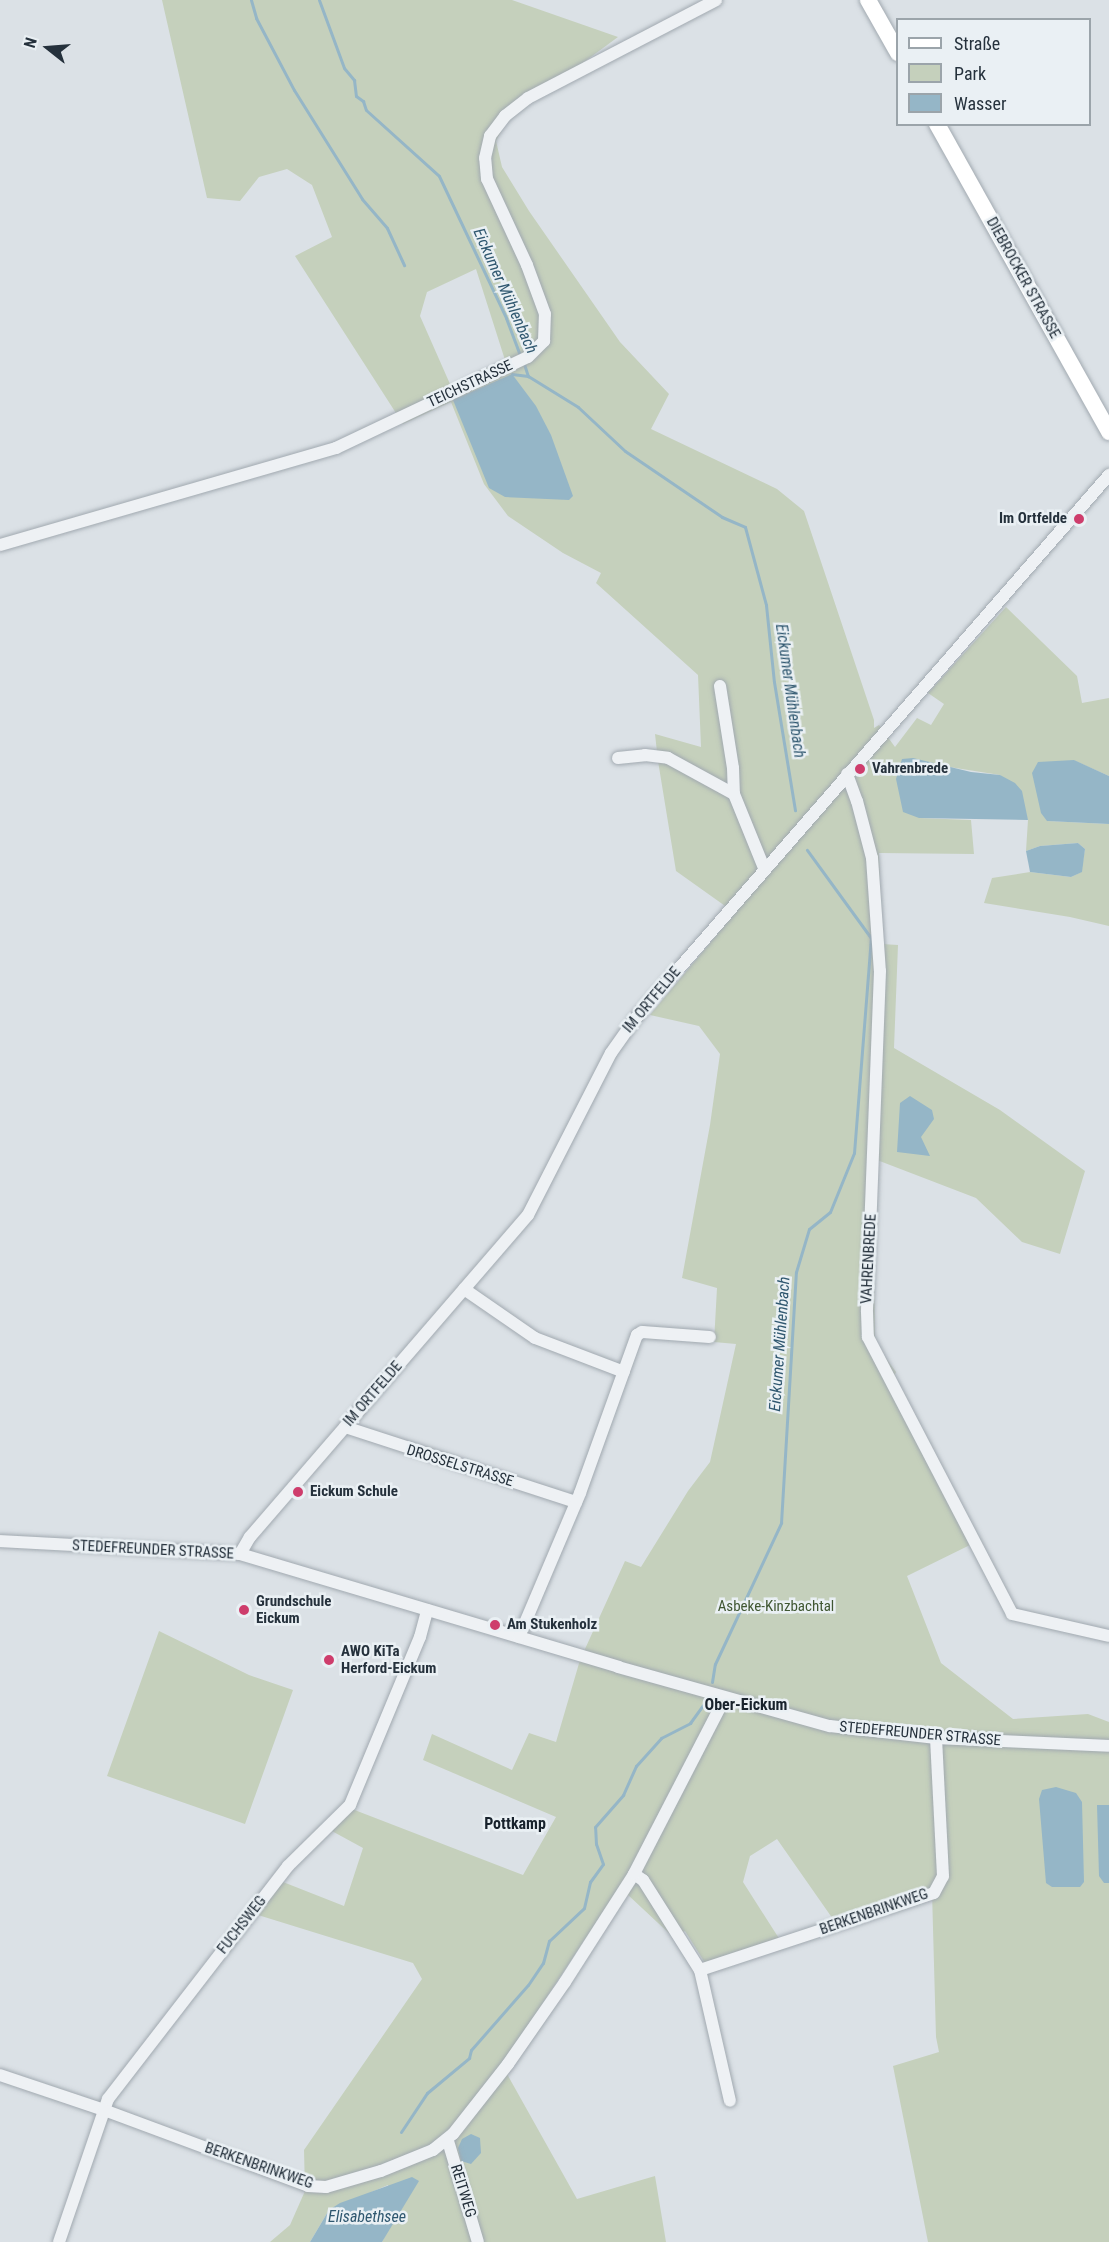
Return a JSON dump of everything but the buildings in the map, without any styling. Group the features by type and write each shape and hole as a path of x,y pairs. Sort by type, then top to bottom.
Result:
{"main road":[{"path":"868,0 896,51"},
{"name":"DIEBROCKER STRASSE","path":"939,126 1109,432"}],"street":[{"name":"TEICHSTRASSE","path":"0,545 336,448 531,355 544,341 545,314 527,266 487,179 485,158 490,136 505,116 528,98 716,0"},
{"name":"IM ORTFELDE","path":"240,1554 250,1537 534,1207 596,1080 623,1034 764,868 1109,476"},
{"path":"720,686 733,768 734,794 764,868"},
{"path":"618,758 645,755 668,758 734,794"},
{"name":"VAHRENBREDE","path":"847,774 857,801 872,858 879,950 878,1054 867,1312 868,1337 1012,1614 1109,1636"},
{"path":"465,1289 535,1338 624,1372"},
{"path":"519,1637 576,1502 637,1335 642,1332 710,1337"},
{"name":"DROSSELSTRASSE","path":"345,1427 576,1502"},
{"name":"STEDEFREUNDER STRASSE","path":"0,1541 240,1554 725,1698 830,1726 936,1738 1109,1746"},
{"name":"FUCHSWEG","path":"59,2242 108,2099 280,1877 308,1845 350,1805 420,1637 427,1610"},
{"name":"BERKENBRINKWEG","path":"0,2075 104,2110 308,2186 318,2187 381,2171 426,2154 448,2141 508,2064 565,1982 634,1874 725,1698"},
{"name":"BERKENBRINKWEG","path":"700,1970 934,1893 943,1876 936,1738"},
{"path":"634,1874 643,1880 700,1970 730,2101"},
{"name":"REITWEG","path":"448,2141 478,2242"}],"green space":[{"name":"Asbeke-Kinzbachtal","path":"162,0 512,0 618,37 509,117 496,141 502,167 529,211 620,342 669,394 651,429 777,489 804,511 874,720 874,728 879,725 895,747 917,718 931,725 944,704 928,693 1006,607 1077,676 1082,703 1109,698 1109,776 1073,760 1047,821 1109,824 1109,926 984,903 992,878 1030,872 1071,877 1081,872 1085,849 1078,843 1040,846 1026,851 1028,820 1000,775 943,766 919,818 971,820 974,854 879,853 882,944 898,945 894,1048 1000,1110 1085,1171 1060,1254 1022,1242 976,1198 877,1160 874,1238 875,1337 880,1350 896,1372 892,1381 972,1544 907,1576 941,1663 1013,1719 1088,1714 1109,1722 1109,2242 928,2242 893,2066 939,2052 936,2037 932,1892 835,1922 777,1839 750,1856 743,1882 780,1940 705,1963 685,1931 673,1937 627,1894 618,1889 502,2065 577,2199 655,2176 666,2242 382,2242 389,2227 388,2185 329,2210 310,2242 270,2242 290,2225 305,2191 304,2150 422,1979 413,1963 258,1915 283,1882 344,1906 363,1848 330,1830 352,1809 523,1875 556,1817 423,1760 432,1734 512,1770 529,1733 556,1742 580,1660 625,1561 641,1567 688,1491 710,1462 736,1344 714,1342 717,1288 682,1278 710,1125 720,1054 699,1026 650,1015 735,913 676,871 658,761 655,734 701,747 698,675 596,583 601,573 563,553 508,516 484,484 451,402 403,424 295,256 332,237 312,185 287,169 259,177 240,201 207,198","holes":["476,269 505,360 450,384 420,316 427,292"]},
{"path":"159,1631 249,1675 293,1690 245,1824 107,1776"}],"water":[{"path":"512,374 536,406 551,435 573,496 569,500 505,497 489,488 453,400"},
{"path":"913,758 971,772 1000,775 1015,783 1022,791 1028,820 919,818 903,812 896,779 902,759"},
{"path":"1074,760 1109,776 1109,824 1047,821 1041,813 1032,773 1038,762"},
{"path":"1078,843 1085,849 1082,872 1071,877 1030,872 1026,851 1040,846"},
{"path":"910,1096 932,1110 934,1119 921,1137 930,1156 897,1152 900,1103"},
{"path":"1056,1787 1076,1793 1082,1802 1084,1882 1080,1887 1052,1887 1046,1883 1039,1799 1042,1790"},
{"path":"1097,1805 1109,1805 1109,1883 1104,1883 1099,1876"},
{"path":"471,2134 480,2138 481,2153 471,2164 461,2161 458,2148 462,2139"},
{"name":"Elisabethsee","path":"412,2177 419,2181 382,2242 310,2242 329,2210 340,2203"}],"waterway":[{"path":"251,0 256,18 294,90 362,199 387,228 404,265"},
{"name":"Eickumer Mühlenbach","path":"319,0 344,68 354,80 356,96 363,101 366,110 439,176 506,318 521,358"},
{"name":"Eickumer Mühlenbach","path":"524,364 528,376 578,407 625,451 722,517 745,527 766,605 774,682 795,810"},
{"path":"512,374 528,376"},
{"name":"Eickumer Mühlenbach","path":"712,1682 715,1664 781,1523 796,1272 809,1229 830,1212 854,1153 871,938 807,850"},
{"name":"Eickumer Mühlenbach","path":"401,2132 427,2093 469,2058 471,2050 528,1985 543,1963 549,1941 584,1908 590,1882 603,1864 596,1844 595,1827 623,1795 636,1766 661,1738 690,1723 703,1705"}],"place":[{"name":"Im Ortfelde","path":"1079,519"},
{"name":"Vahrenbrede","path":"860,769"},
{"name":"Eickum Schule","path":"298,1492"},
{"name":"Grundschule Eickum","path":"244,1610"},
{"name":"Am Stukenholz","path":"495,1625"},
{"name":"AWO KiTa Herford-Eickum","path":"329,1660"}],"district":[{"name":"Ober-Eickum","path":"746,1705"},
{"name":"Pottkamp","path":"515,1824"}]}
